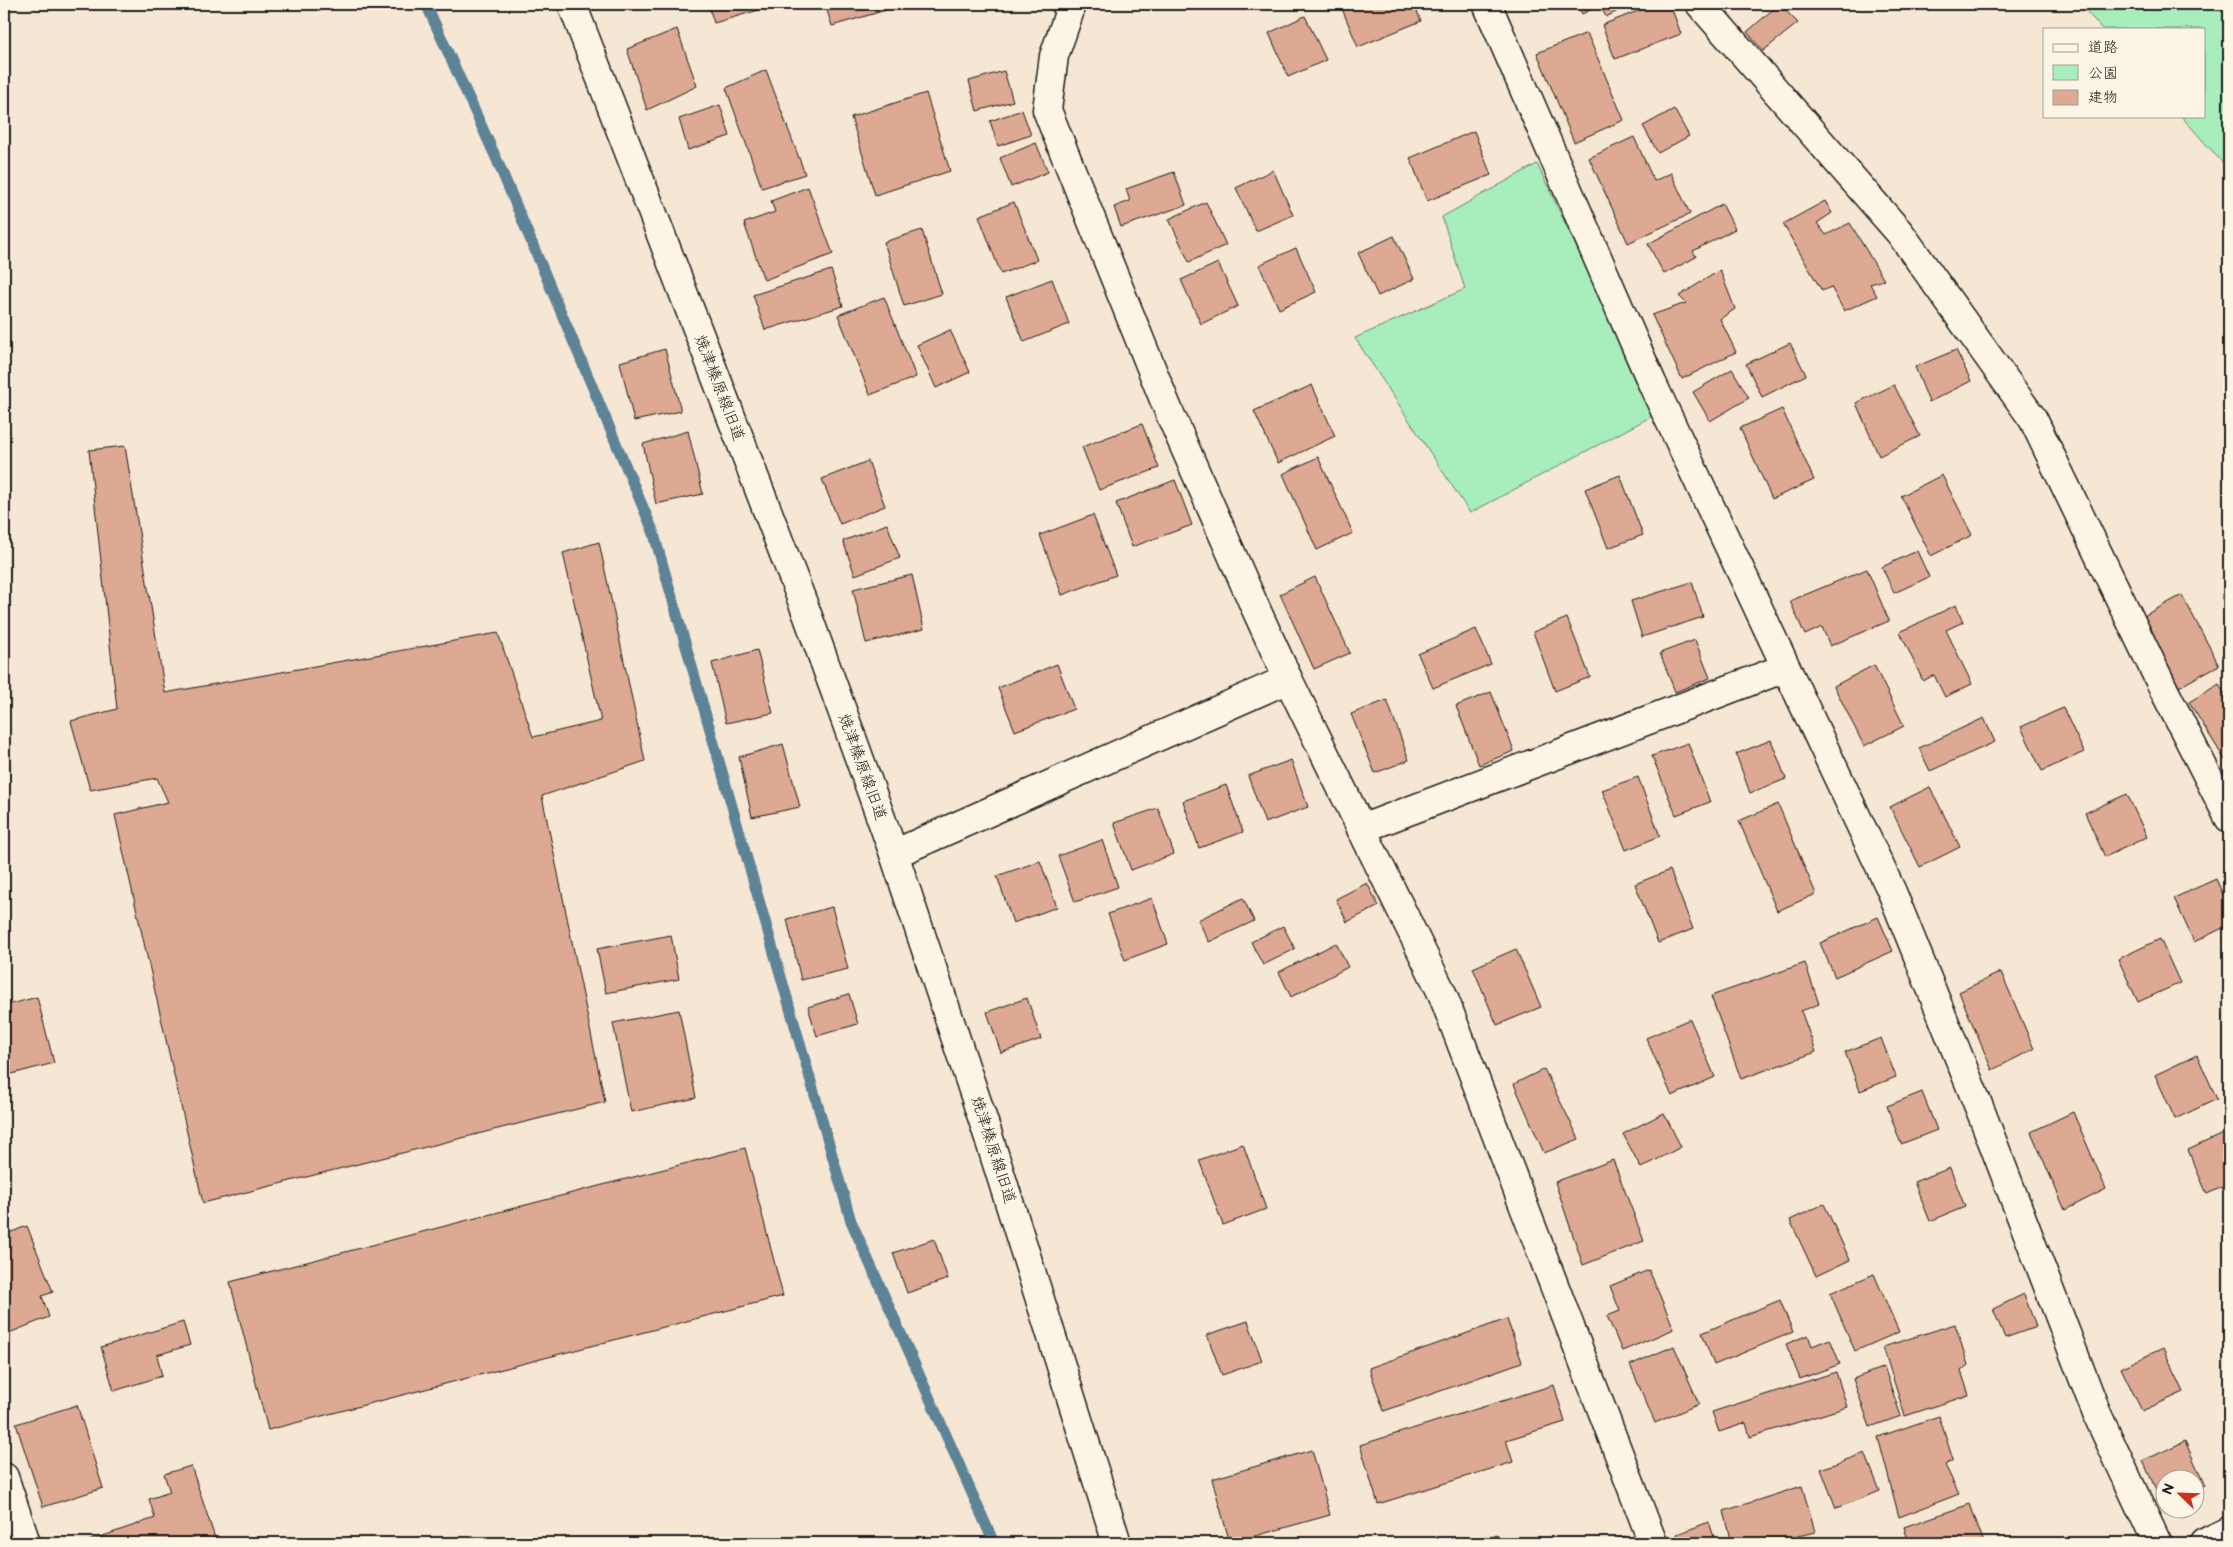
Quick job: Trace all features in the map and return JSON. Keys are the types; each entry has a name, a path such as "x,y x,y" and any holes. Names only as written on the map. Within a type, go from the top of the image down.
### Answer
{"street":[{"name":"焼津榛原線旧道","path":"572,4 806,611 894,854 987,1132 1116,1543"},
{"path":"1066,4 1069,13 1054,56 1047,110 1167,407 1288,679 1442,994 1653,1543"},
{"path":"1487,4 1652,384 1892,892 1983,1117 2097,1414 2157,1543"},
{"path":"1700,4 1900,233 2033,419 2166,694 2229,818"},
{"path":"1361,829 1786,668"},
{"path":"894,854 1288,679"},
{"path":"4,1476 26,1543"},
{"path":"2204,1543 2229,1531"}],"green space":[{"path":"2080,4 2220,4 2229,14 2229,170 2183,118 2206,118 2206,28 2101,28"},
{"path":"1537,164 1656,414 1470,513 1355,338 1465,289 1442,217"}],"building":[{"path":"708,4 758,4 759,10 714,23"},
{"path":"825,4 884,4 886,10 832,26"},
{"path":"1340,4 1414,4 1421,21 1358,47"},
{"path":"1577,4 1625,4 1627,6 1606,17 1600,5 1582,14"},
{"path":"1656,4 1670,4 1681,34 1615,59 1602,25"},
{"path":"1779,4 1798,23 1763,51 1747,32"},
{"path":"1305,16 1326,60 1288,77 1269,33"},
{"path":"677,29 697,86 647,110 627,49"},
{"path":"1587,33 1624,120 1574,142 1537,53"},
{"path":"766,70 805,174 762,188 726,88"},
{"path":"1004,71 1013,101 977,111 969,81"},
{"path":"926,93 950,171 875,195 851,117"},
{"path":"720,105 730,136 688,150 679,119"},
{"path":"1674,109 1689,136 1658,153 1643,126"},
{"path":"1022,110 1031,135 998,146 990,121"},
{"path":"1474,131 1491,175 1427,201 1410,158"},
{"path":"1634,137 1654,181 1671,173 1690,214 1628,243 1589,158"},
{"path":"1036,143 1048,172 1011,187 1000,158"},
{"path":"1273,170 1293,215 1256,231 1236,188"},
{"path":"1174,172 1186,205 1121,227 1114,207 1130,201 1126,189"},
{"path":"808,187 833,254 764,280 744,223 775,212 771,201"},
{"path":"1825,201 1832,213 1817,223 1826,235 1850,223 1884,280 1870,284 1877,296 1844,311 1831,287 1822,291 1783,224"},
{"path":"1014,202 1037,260 1001,274 979,216"},
{"path":"1206,202 1226,245 1189,262 1169,219"},
{"path":"1722,204 1735,229 1693,251 1696,257 1664,274 1648,244"},
{"path":"922,230 942,294 904,306 884,242"},
{"path":"1394,236 1414,279 1378,296 1358,253"},
{"path":"1296,248 1316,292 1279,309 1259,265"},
{"path":"1218,263 1238,306 1201,324 1181,280"},
{"path":"831,270 843,306 765,330 753,295"},
{"path":"1720,270 1735,309 1720,319 1736,352 1682,379 1652,315 1686,303 1679,296"},
{"path":"1052,279 1069,324 1024,342 1006,297"},
{"path":"884,297 916,377 870,395 838,315"},
{"path":"950,330 970,372 936,388 917,345"},
{"path":"1790,343 1806,375 1762,397 1746,364"},
{"path":"665,349 681,411 634,421 620,362"},
{"path":"1956,350 1971,381 1929,402 1915,367"},
{"path":"1732,369 1749,398 1710,421 1693,392"},
{"path":"1312,385 1335,436 1278,463 1254,411"},
{"path":"1894,385 1920,436 1879,456 1856,403"},
{"path":"1782,409 1814,480 1772,499 1740,428"},
{"path":"1142,424 1159,468 1099,490 1082,447"},
{"path":"688,431 703,494 656,504 643,444"},
{"path":"125,446 165,693 498,633 533,737 601,721 563,553 599,542 645,761 542,796 605,1102 203,1203 115,815 168,802 157,778 90,790 71,721 117,709 89,450"},
{"path":"1318,457 1353,533 1317,550 1283,474"},
{"path":"868,461 885,506 840,524 822,479"},
{"path":"1620,475 1643,535 1608,548 1585,489"},
{"path":"1942,475 1972,535 1931,556 1901,496"},
{"path":"1175,480 1192,525 1132,547 1116,503"},
{"path":"1093,515 1116,575 1062,595 1040,535"},
{"path":"887,524 900,558 855,575 843,541"},
{"path":"1917,551 1929,577 1894,593 1882,567"},
{"path":"1867,569 1889,621 1830,646 1822,627 1805,635 1790,601"},
{"path":"912,575 924,629 866,643 853,589"},
{"path":"1315,577 1350,653 1314,669 1280,594"},
{"path":"1692,582 1703,617 1642,637 1631,601"},
{"path":"2182,595 2219,665 2179,687 2142,617"},
{"path":"1956,605 1963,622 1946,630 1972,684 1945,697 1934,675 1923,681 1900,632"},
{"path":"1567,618 1590,677 1555,691 1533,632"},
{"path":"1476,629 1491,664 1433,688 1418,654"},
{"path":"1695,640 1710,678 1675,692 1660,653"},
{"path":"757,650 773,713 726,723 712,663"},
{"path":"1057,664 1074,709 1015,731 998,688"},
{"path":"1874,665 1904,726 1864,746 1834,686"},
{"path":"2219,684 2229,702 2229,757 2225,760 2189,702"},
{"path":"1491,692 1514,751 1479,765 1456,706"},
{"path":"1387,700 1409,760 1375,773 1351,714"},
{"path":"2063,708 2084,752 2042,771 2021,727"},
{"path":"1984,718 1995,742 1930,771 1919,748"},
{"path":"1771,740 1786,779 1750,793 1736,754"},
{"path":"1688,743 1710,802 1676,815 1652,756"},
{"path":"783,744 800,807 752,817 739,757"},
{"path":"1291,760 1308,807 1265,823 1248,776"},
{"path":"1638,777 1660,836 1626,850 1602,790"},
{"path":"1226,785 1243,832 1199,848 1183,801"},
{"path":"1930,787 1960,847 1920,867 1890,807"},
{"path":"2127,794 2147,837 2105,857 2085,813"},
{"path":"1778,804 1816,894 1777,911 1739,821"},
{"path":"1158,808 1174,854 1131,870 1114,823"},
{"path":"1102,840 1118,887 1075,902 1058,856"},
{"path":"1040,861 1057,907 1013,923 997,876"},
{"path":"1670,870 1693,929 1658,943 1635,884"},
{"path":"2216,879 2229,908 2229,925 2194,942 2174,898"},
{"path":"1367,883 1379,906 1347,922 1336,899"},
{"path":"1152,898 1168,944 1125,960 1108,914"},
{"path":"1243,898 1254,921 1209,942 1198,920"},
{"path":"832,907 848,969 801,980 787,919"},
{"path":"1878,917 1893,951 1835,977 1820,943"},
{"path":"1283,926 1295,949 1263,965 1251,942"},
{"path":"671,935 679,979 606,993 597,949"},
{"path":"2160,939 2180,983 2138,1002 2118,959"},
{"path":"1336,943 1348,967 1291,997 1279,972"},
{"path":"1516,949 1541,1007 1497,1025 1473,968"},
{"path":"1805,963 1819,1004 1801,1011 1816,1052 1741,1079 1711,996"},
{"path":"2001,972 2034,1049 1992,1070 1959,992"},
{"path":"849,994 858,1024 817,1036 808,1007"},
{"path":"37,997 54,1063 4,1076 4,1006"},
{"path":"1027,998 1041,1039 1001,1053 987,1012"},
{"path":"679,1010 696,1098 631,1112 613,1023"},
{"path":"1690,1019 1715,1077 1672,1096 1646,1038"},
{"path":"1881,1038 1896,1077 1860,1091 1845,1052"},
{"path":"2197,1055 2217,1099 2175,1119 2155,1075"},
{"path":"1544,1069 1579,1139 1544,1153 1514,1084"},
{"path":"1922,1092 1937,1130 1901,1144 1887,1106"},
{"path":"2073,1112 2106,1189 2065,1210 2031,1132"},
{"path":"1664,1113 1681,1147 1641,1168 1623,1134"},
{"path":"2229,1131 2229,1184 2207,1194 2188,1150"},
{"path":"1243,1144 1266,1209 1223,1225 1199,1160"},
{"path":"745,1148 783,1296 268,1430 230,1282"},
{"path":"1613,1160 1644,1241 1583,1265 1555,1182"},
{"path":"1950,1168 1965,1207 1930,1221 1914,1182"},
{"path":"1824,1204 1850,1260 1816,1276 1790,1220"},
{"path":"27,1226 53,1292 42,1296 49,1317 4,1335 4,1235"},
{"path":"934,1239 948,1279 907,1293 893,1253"},
{"path":"1649,1270 1674,1329 1622,1351 1607,1316 1620,1311 1610,1286"},
{"path":"1874,1274 1899,1332 1855,1351 1830,1293"},
{"path":"2024,1294 2036,1327 2005,1338 1993,1309"},
{"path":"1780,1300 1793,1332 1714,1365 1702,1333"},
{"path":"1507,1319 1522,1362 1384,1411 1369,1368"},
{"path":"1248,1321 1262,1361 1222,1375 1207,1335"},
{"path":"183,1322 190,1345 157,1355 162,1376 114,1391 101,1347"},
{"path":"1955,1324 1968,1365 1961,1371 1969,1395 1905,1416 1883,1347"},
{"path":"1808,1335 1812,1346 1830,1339 1840,1364 1800,1379 1786,1344"},
{"path":"1674,1346 1699,1404 1655,1423 1630,1365"},
{"path":"2163,1348 2184,1392 2142,1411 2121,1368"},
{"path":"1884,1367 1901,1416 1870,1427 1853,1379"},
{"path":"1836,1372 1847,1407 1750,1437 1746,1423 1719,1432 1712,1412"},
{"path":"1554,1385 1565,1422 1506,1440 1513,1462 1378,1504 1360,1445"},
{"path":"77,1405 103,1488 43,1507 16,1424"},
{"path":"1939,1416 1953,1460 1945,1465 1959,1494 1899,1517 1878,1437"},
{"path":"2185,1441 2198,1470 2156,1470 2156,1490 2143,1461"},
{"path":"1312,1450 1330,1515 1230,1543 1212,1479"},
{"path":"1865,1453 1880,1491 1836,1508 1821,1469"},
{"path":"191,1466 215,1538 199,1543 83,1543 155,1518 149,1499 170,1492 164,1474"},
{"path":"1802,1486 1815,1532 1798,1536 1800,1543 1732,1543 1724,1511"},
{"path":"1970,1504 1984,1543 1909,1543 1904,1527"},
{"path":"1709,1522 1716,1543 1680,1543 1677,1534"},
{"path":"1497,1534 1500,1543 1473,1543"},
{"path":"1625,1536 1628,1543 1605,1543"}],"waterway":[{"path":"426,4 497,160 653,531 851,1221 994,1543"}]}
